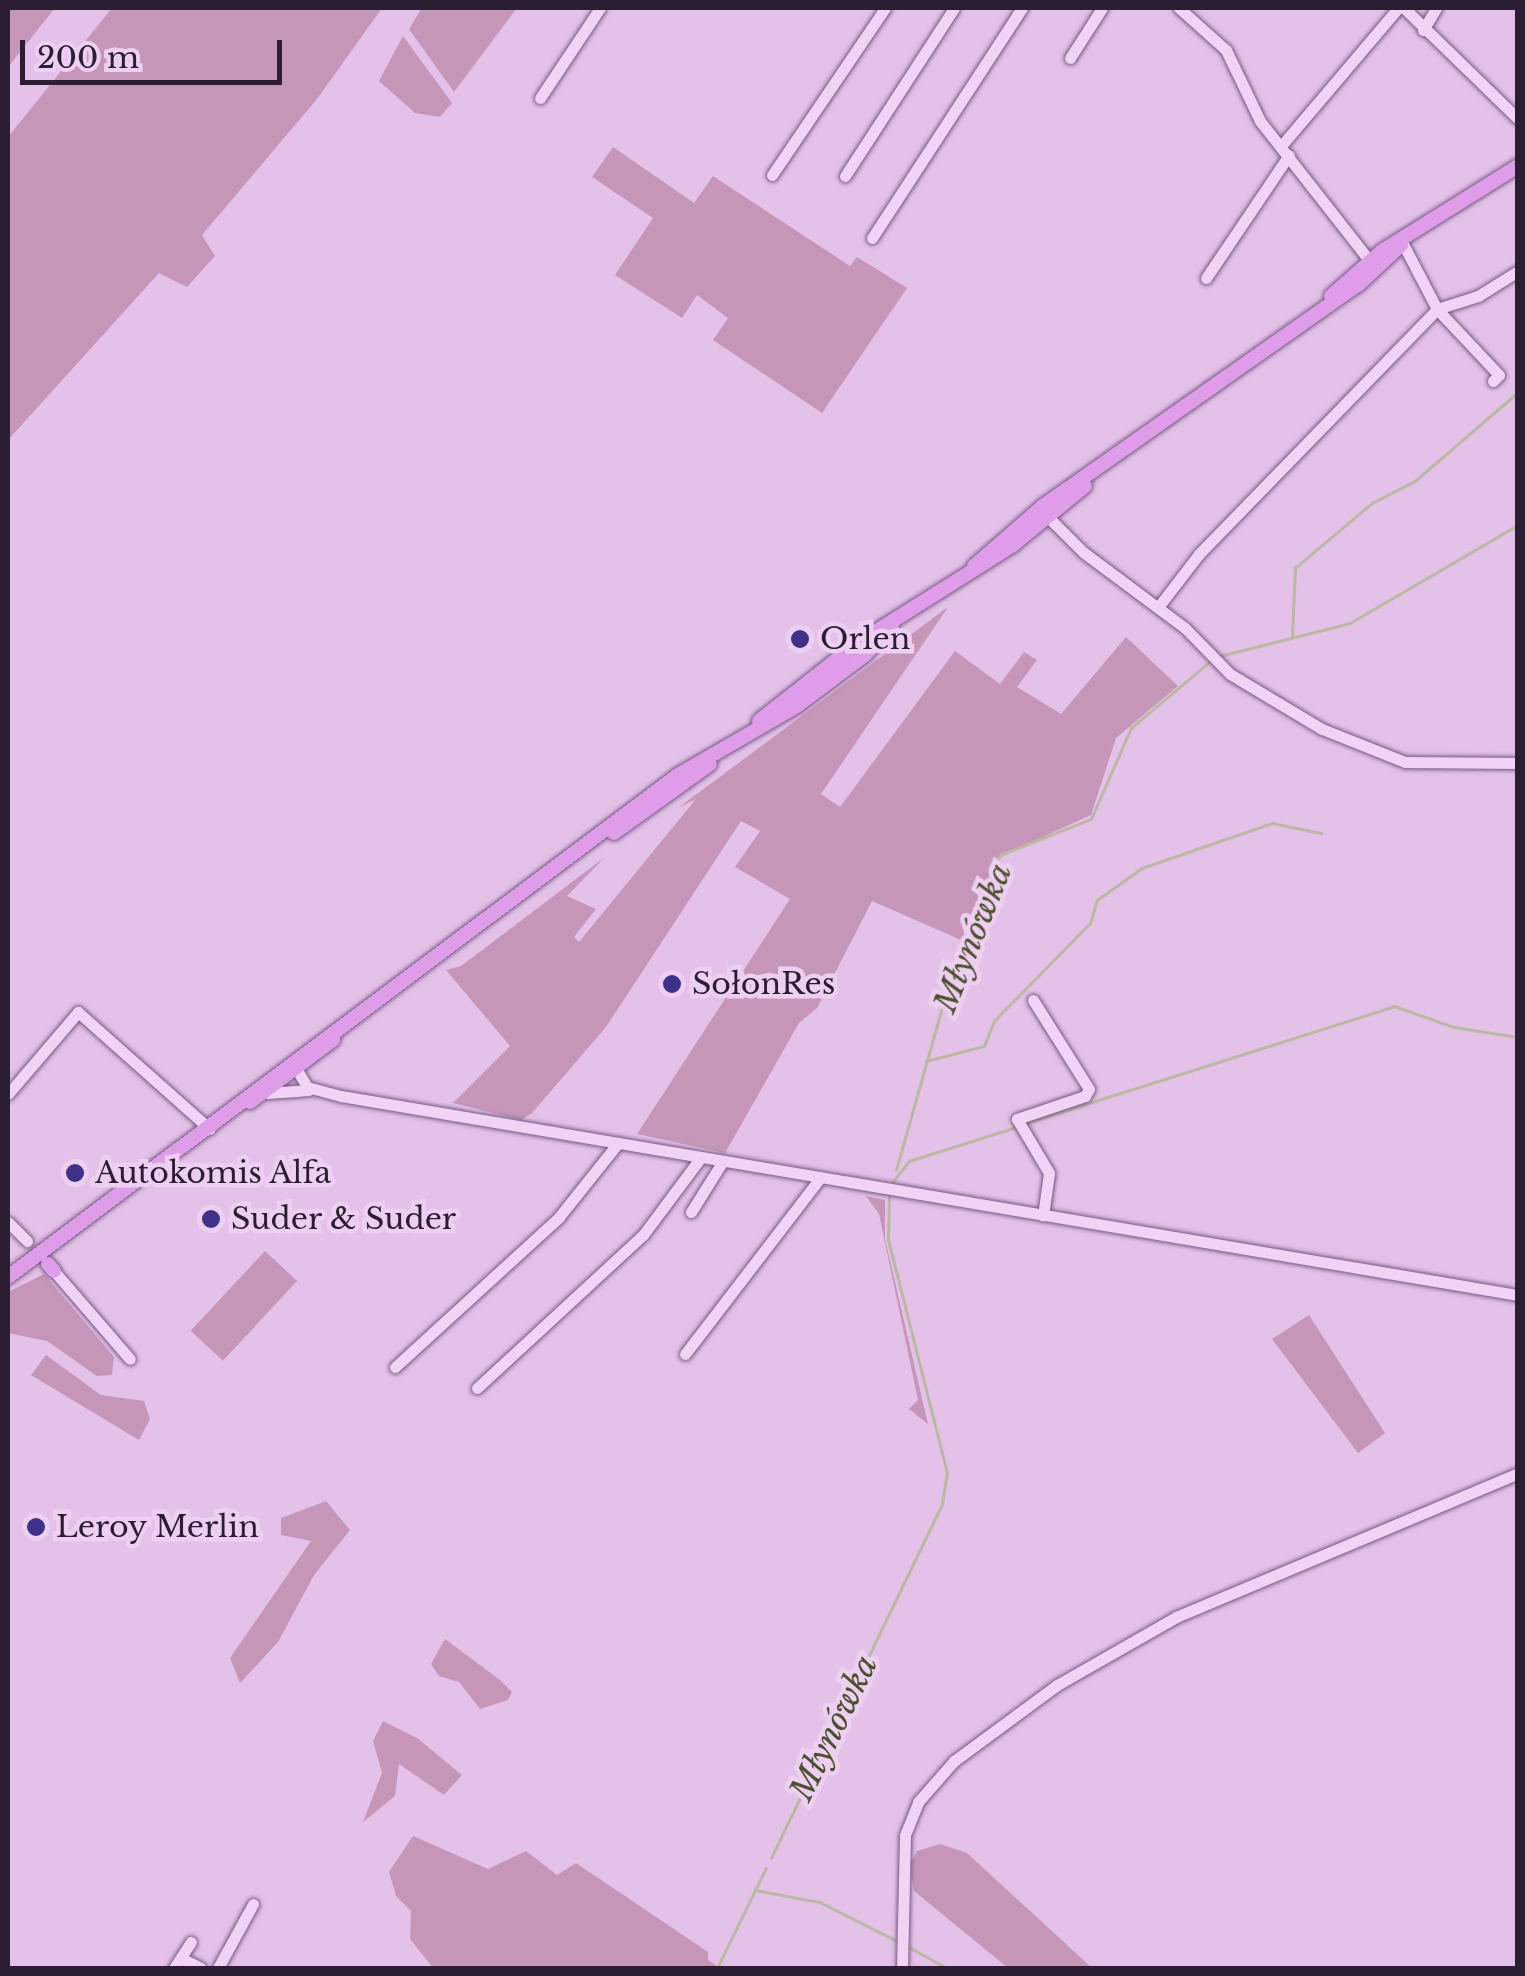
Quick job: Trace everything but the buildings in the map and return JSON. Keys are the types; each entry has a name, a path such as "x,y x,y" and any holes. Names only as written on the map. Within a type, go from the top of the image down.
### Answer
{"main road":[{"path":"1318,310 1367,262 1402,244 1490,180 1518,152"},
{"path":"1490,180 1518,166"},
{"path":"974,566 1042,506 1385,265 1402,244"},
{"path":"8,1277 269,1085 299,1055 354,1020 588,847 671,798 805,681 1049,518 1119,455"},
{"path":"269,1085 295,1073 354,1020"}],"street":[{"path":"540,98 600,8"},
{"path":"772,175 885,8"},
{"path":"845,176 954,8"},
{"path":"872,238 1022,8"},
{"path":"1070,58 1102,8"},
{"path":"1180,8 1226,50 1260,121 1367,262 1385,265"},
{"path":"1206,278 1285,150 1401,8 1518,119"},
{"path":"1423,30 1436,8"},
{"path":"1402,244 1437,309 1499,374 1493,381"},
{"path":"1358,284 1367,262"},
{"path":"1159,606 1199,554 1437,309 1478,296 1518,271"},
{"path":"1049,518 1084,552 1159,606 1222,665 1281,706 1375,754 1424,764 1518,763"},
{"path":"1033,1000 1089,1088 1085,1096 1020,1124 1049,1174 1043,1216"},
{"path":"8,1094 78,1012 210,1128"},
{"path":"299,1055 295,1073 313,1090"},
{"path":"269,1085 1518,1295"},
{"path":"395,1367 559,1216 618,1142"},
{"path":"477,1388 643,1235 699,1160"},
{"path":"690,1212 723,1161"},
{"path":"684,1354 820,1178"},
{"path":"8,1222 27,1241"},
{"path":"8,1268 30,1260"},
{"path":"51,1267 130,1359"},
{"path":"902,1968 904,1835 918,1802 954,1761 1057,1685 1176,1617 1518,1473"},
{"path":"218,1968 253,1904"},
{"path":"190,1942 178,1963 201,1968"}],"shaded area":[{"path":"8,8 55,8 8,67"},
{"path":"112,8 382,8 317,99 202,235 215,256 187,287 159,273 8,440 8,137"},
{"path":"422,8 517,8 454,92 409,29"},
{"path":"403,36 452,103 440,117 415,113 379,81"},
{"path":"613,147 694,203 713,176 850,266 857,257 907,288 822,413 713,340 728,318 697,295 682,318 615,275 653,218 592,177"},
{"path":"948,607 821,794 840,807 955,651 1000,684 1024,652 1037,660 1017,687 1061,714 1126,637 1178,686 1116,738 1091,815 1001,856 968,943 872,901 817,1008 799,1023 725,1153 637,1134 790,899 735,867 760,831 741,821 606,1027 532,1113 521,1120 453,1103 510,1046 446,970 461,966 605,857 567,896 596,909 574,937 579,942 696,799 678,808"},
{"path":"866,1196 885,1200 885,1239 928,1424 909,1409 918,1400 879,1214"},
{"path":"265,1251 297,1281 223,1361 191,1331"},
{"path":"44,1274 114,1357 112,1375 97,1376 47,1341 8,1333 8,1292"},
{"path":"1309,1315 1385,1433 1358,1453 1272,1339"},
{"path":"46,1355 101,1395 144,1401 150,1419 139,1440 31,1375"},
{"path":"326,1501 350,1530 314,1575 278,1642 240,1683 230,1658 311,1541 281,1535 281,1518"},
{"path":"445,1639 500,1680 512,1692 508,1700 480,1709 459,1682 439,1676 431,1664"},
{"path":"383,1721 417,1738 462,1775 444,1795 399,1764 395,1796 363,1822 382,1773 373,1741"},
{"path":"413,1836 488,1869 526,1851 557,1875 576,1863 708,1952 708,1960 720,1968 433,1968 410,1939 411,1911 396,1896 389,1872"},
{"path":"940,1844 967,1853 1092,1968 1008,1968 914,1891 910,1864 917,1851"}],"waterway":[{"path":"1292,636 1295,568 1372,503 1415,481 1518,392"},
{"name":"Młynówka","path":"1220,656 1350,623 1518,525"},
{"name":"Młynówka","path":"896,1170 948,986 1000,855 1091,819 1131,728 1209,662"},
{"path":"926,1061 984,1046 994,1021 1090,923 1097,900 1142,868 1272,823 1321,833"},
{"name":"Młynówka","path":"1023,1124 1394,1006 1454,1027 1518,1037"},
{"name":"Młynówka","path":"892,1183 909,1161 1016,1127"},
{"name":"Młynówka","path":"771,1858 942,1504 947,1473 888,1239 889,1196"},
{"name":"Młynówka","path":"717,1968 766,1868"},
{"path":"755,1890 820,1902 895,1940"},
{"path":"909,1947 947,1968"}],"place":[{"name":"Orlen","path":"800,639"},
{"name":"SołonRes","path":"672,984"},
{"name":"Autokomis Alfa","path":"75,1173"},
{"name":"Suder & Suder","path":"211,1219"},
{"name":"Leroy Merlin","path":"36,1527"}]}
